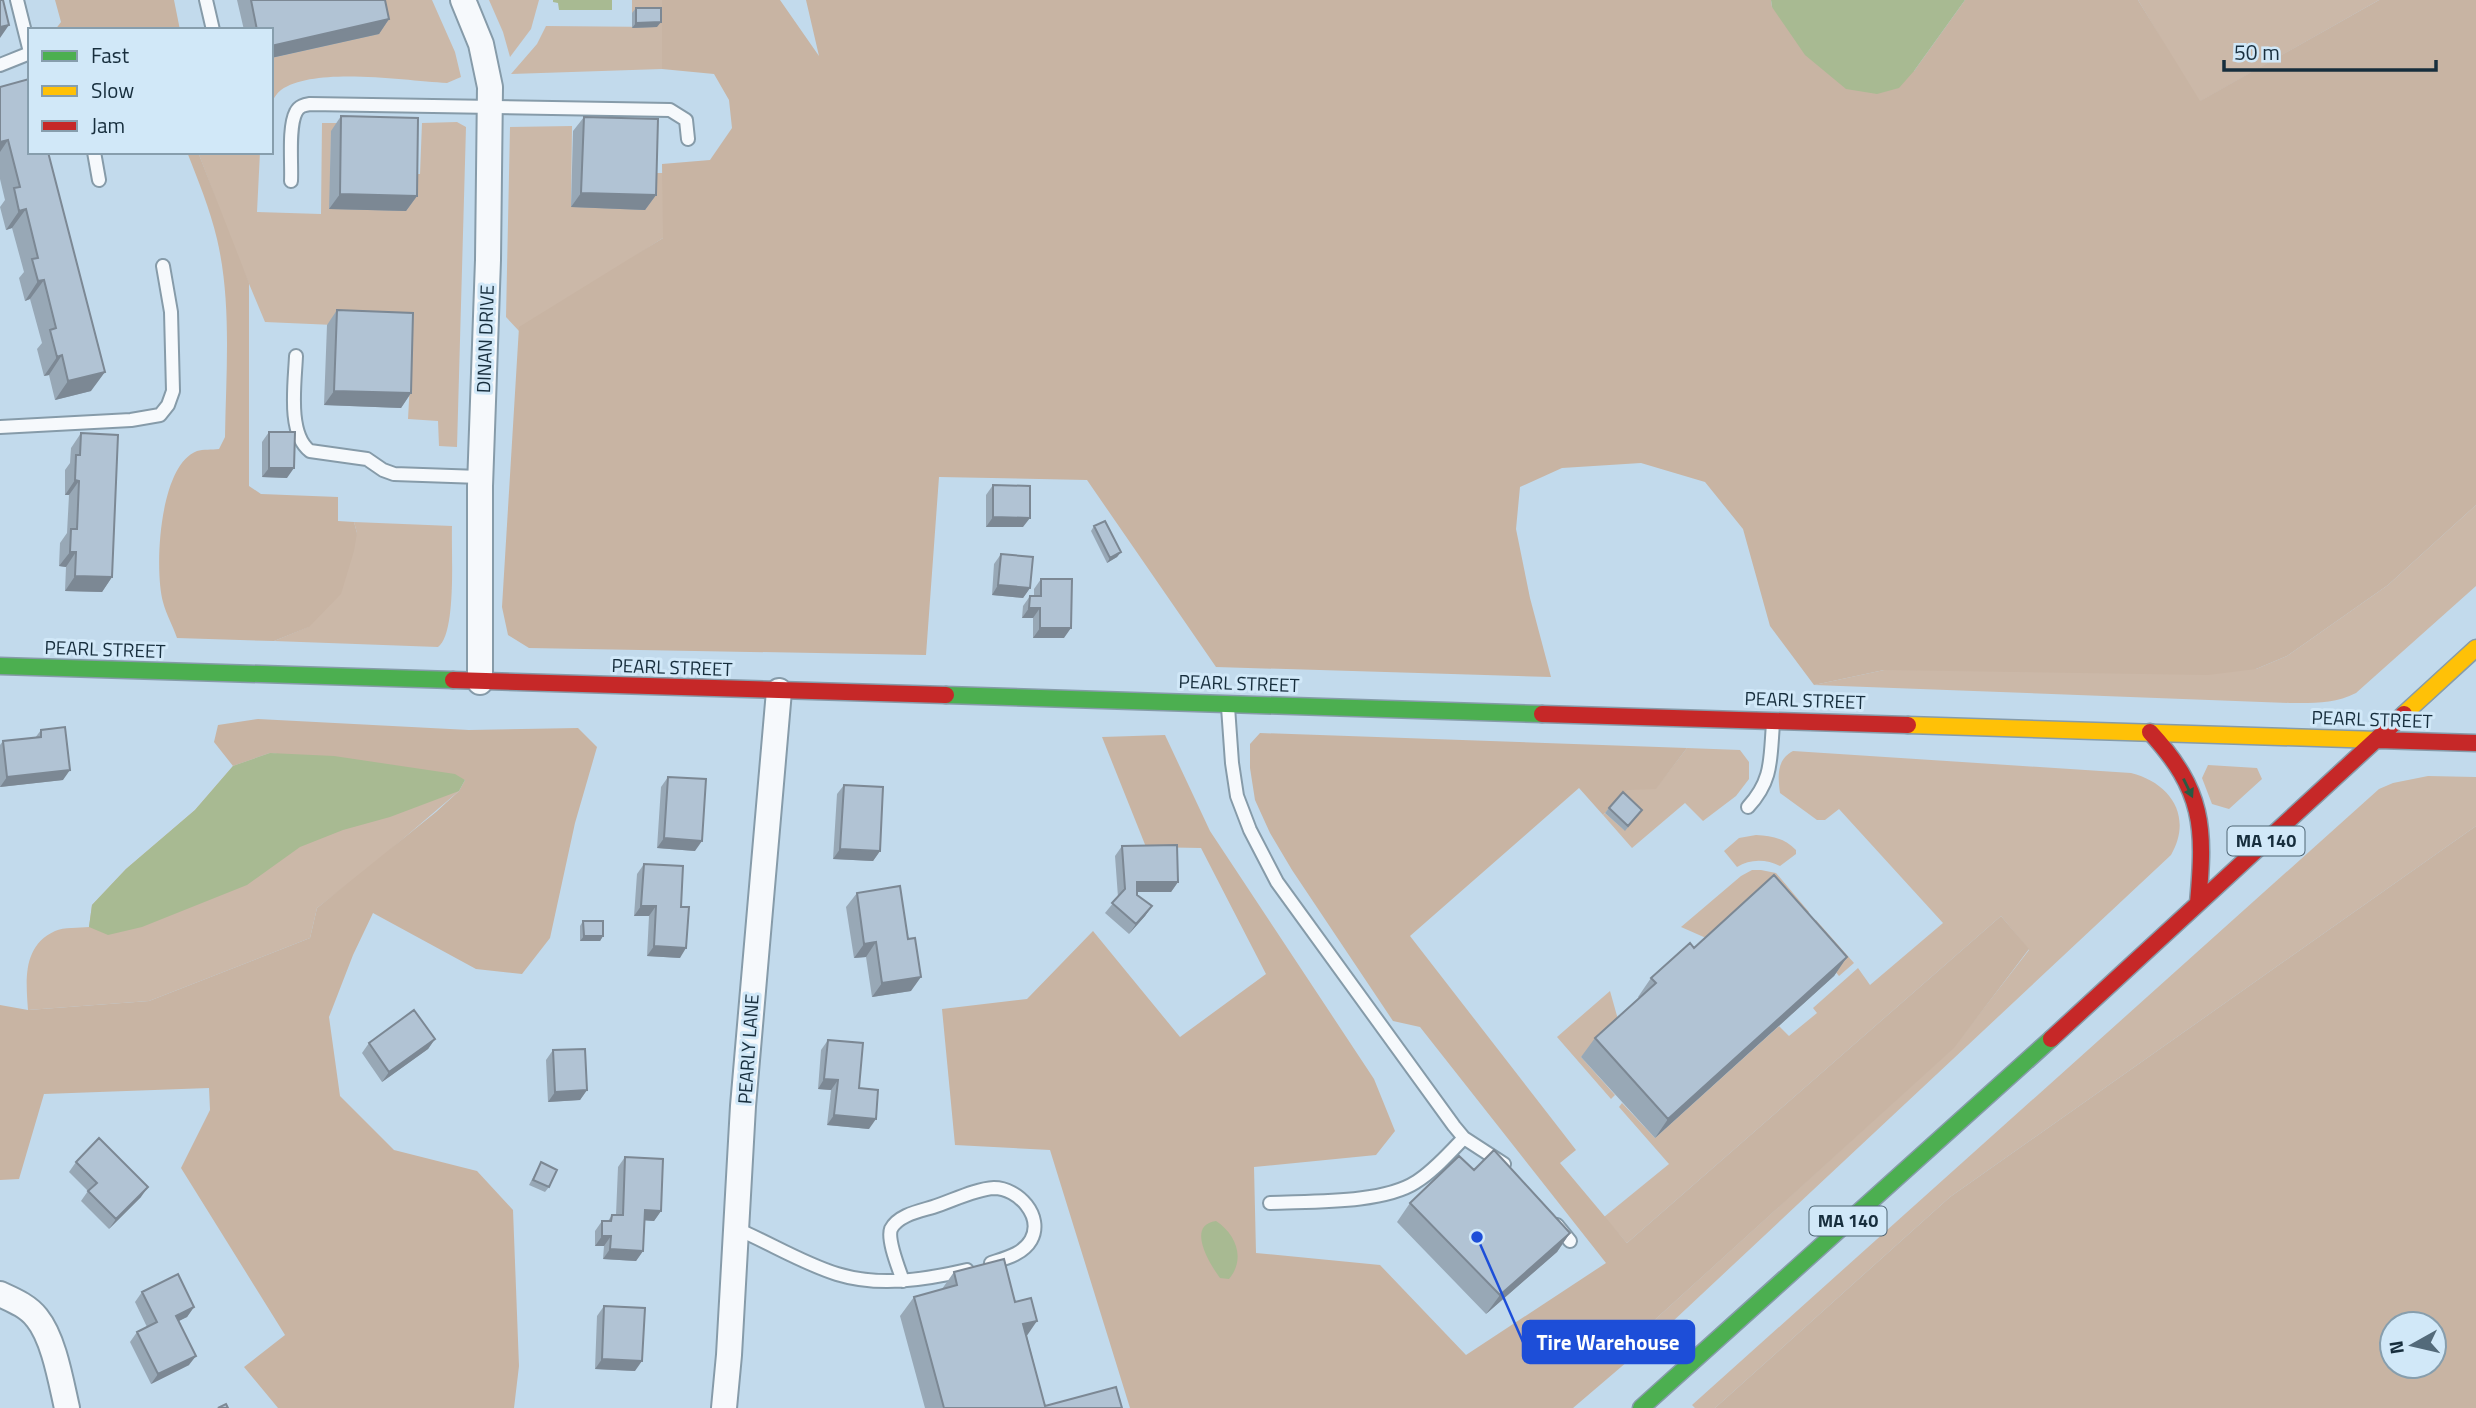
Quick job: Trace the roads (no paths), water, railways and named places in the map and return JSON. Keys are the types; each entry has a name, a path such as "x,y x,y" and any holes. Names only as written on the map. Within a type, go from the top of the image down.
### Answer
{"main road":[{"name":"MA 140","path":"1641,1408 2476,648"},
{"name":"PEARL STREET","path":"0,666 2476,743"},
{"path":"2150,732 2178,768 2193,797 2200,819 2202,836 2198,903"}],"street":[{"name":"DINAN DRIVE","path":"463,0 486,63 490,107 480,477 480,682"},
{"name":"PEARLY LANE","path":"724,1408 750,1016 779,691"},
{"path":"0,1294 21,1304 38,1318 51,1345 67,1408"}],"lane":[{"path":"17,0 28,44"},
{"path":"206,0 213,28"},
{"path":"0,65 28,53"},
{"path":"291,181 295,113 301,106 310,104 670,110 686,120 688,139"},
{"path":"94,154 99,180"},
{"path":"0,427 131,420 160,415 168,405 173,391 171,312 163,266"},
{"path":"296,356 295,417 303,446 310,450 367,460 394,474 480,477"},
{"path":"1227,704 1237,796 1250,830 1277,882 1464,1138 1492,1154 1511,1172"},
{"path":"1748,807 1765,784 1769,770 1773,720"},
{"path":"1270,1203 1368,1197 1393,1192 1415,1183 1464,1138"},
{"path":"737,1228 837,1274 861,1279 903,1281 980,1267 1022,1251 1032,1238 1034,1225 1026,1202 1018,1195 996,1188 986,1189 902,1218 891,1230 890,1238 903,1281"},
{"path":"1545,1211 1570,1241"}],"place":[{"name":"Tire Warehouse","path":"1477,1237"}]}
